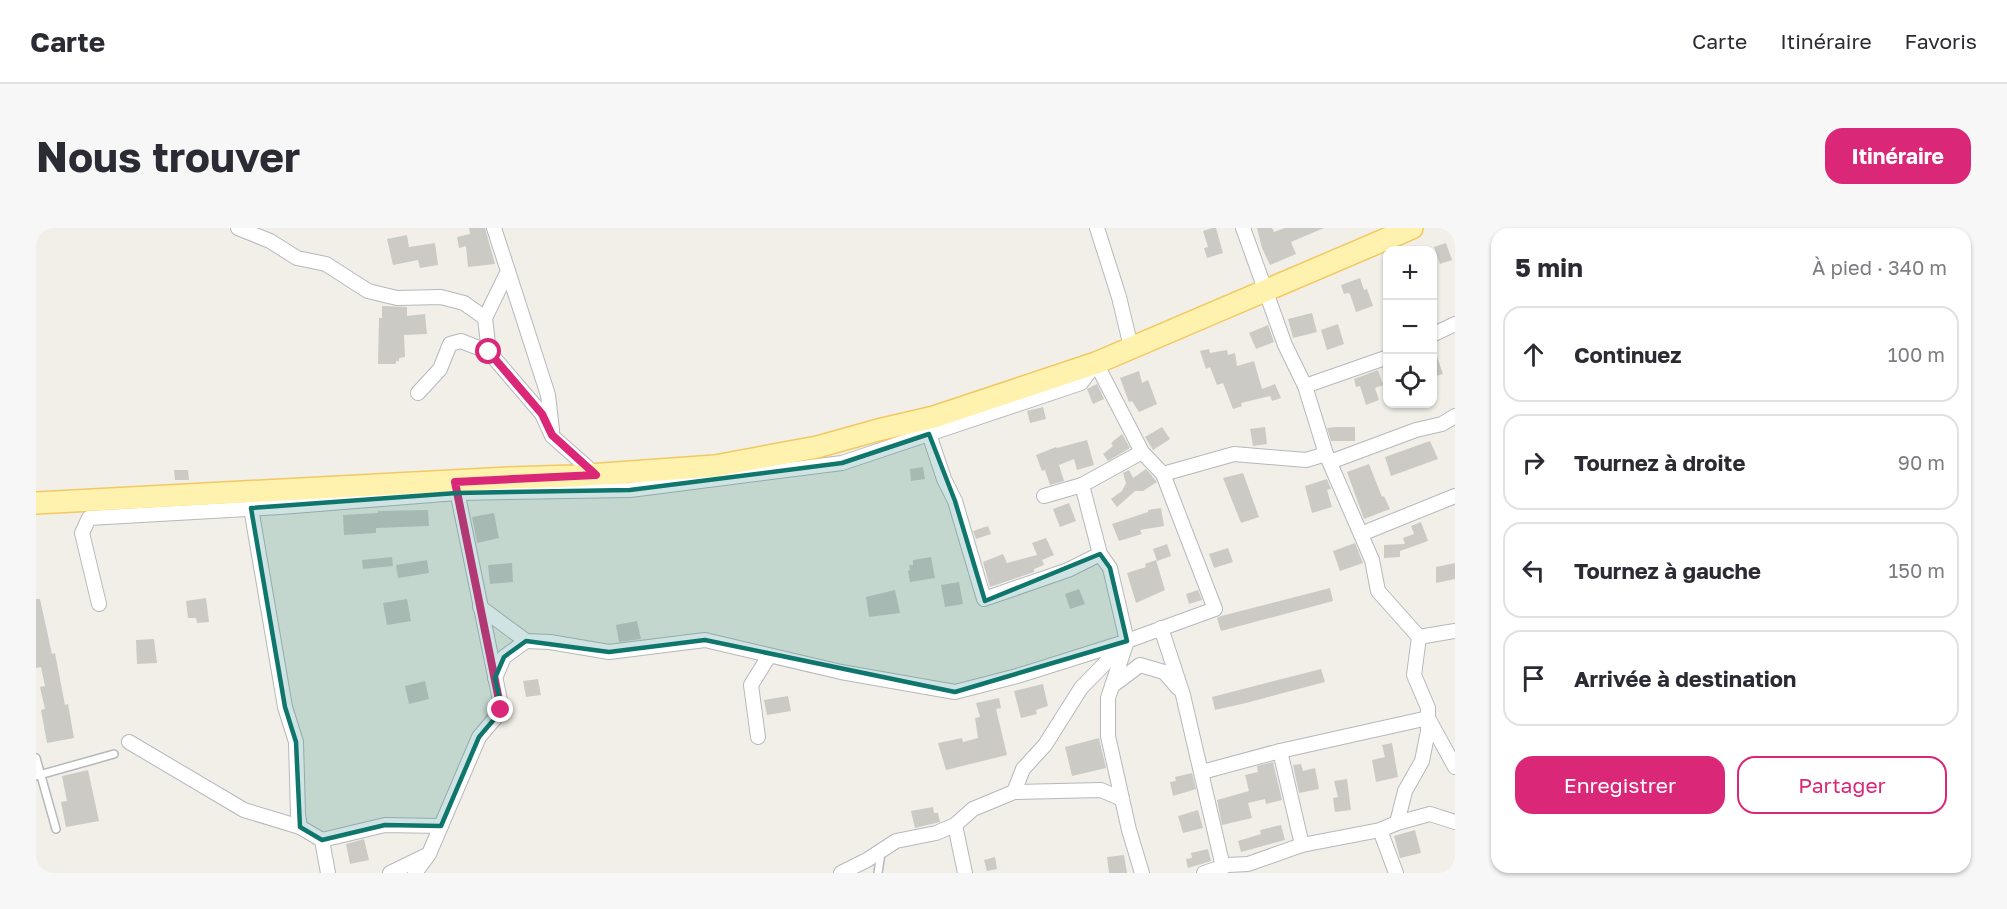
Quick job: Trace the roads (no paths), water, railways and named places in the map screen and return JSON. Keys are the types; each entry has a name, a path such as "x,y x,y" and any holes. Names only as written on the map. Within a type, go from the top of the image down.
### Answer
{"main road":[{"path":"36,503 456,488 715,466 817,447 934,417 1096,363 1412,228"}],"street":[{"path":"238,228 270,241 297,258 326,264 368,291 397,298 441,297 464,303 484,318"},
{"path":"494,228 548,395 553,420 552,435"},
{"path":"1097,228 1119,297 1131,347"},
{"path":"1243,228 1285,345 1305,386 1328,458 1372,560 1378,591 1419,637 1414,675 1428,708 1428,731 1422,761 1405,791 1397,823"},
{"path":"489,352 484,318 508,271"},
{"path":"1437,333 1455,324"},
{"path":"418,393 440,369 450,344 461,341 489,352 542,414 552,435 596,475"},
{"path":"1305,386 1383,359"},
{"path":"99,604 82,533 89,518 251,508 456,488 630,490 842,463 1081,383 1096,363 1143,452 1163,474 1215,609 1017,676 955,692 841,672 705,640 609,651 550,642 526,641 480,607"},
{"path":"1163,474 1234,454 1306,460 1328,458 1442,424 1455,416"},
{"path":"928,434 944,479 955,501 984,600 1068,570 1100,554"},
{"path":"1044,496 1082,485 1143,452"},
{"path":"1082,485 1100,554 1110,568 1126,641 1108,698 1108,736 1142,873"},
{"path":"415,873 429,854 479,737 501,710 456,488"},
{"path":"1361,534 1455,496"},
{"path":"251,508 285,707 296,742 300,827"},
{"path":"1161,628 1183,694 1202,772 1216,870 1248,864 1302,845 1380,830 1430,814 1455,822"},
{"path":"1419,637 1455,631"},
{"path":"495,678 504,657 526,641"},
{"path":"1014,792 1023,769 1045,745 1081,688 1126,641"},
{"path":"758,737 751,685 769,656"},
{"path":"1112,686 1140,664 1164,672 1183,694"},
{"path":"1202,772 1428,718"},
{"path":"1428,718 1455,767"},
{"path":"129,742 244,810 300,827 322,840 385,825 441,826"},
{"path":"1280,752 1302,845"},
{"path":"1101,790 1116,774"},
{"path":"841,873 896,841 936,833 954,825 972,809 1014,792 1101,790 1122,799"},
{"path":"954,825 965,873"},
{"path":"1380,830 1396,873"},
{"path":"322,840 328,873"},
{"path":"390,873 429,854"}],"lane":[{"path":"38,775 114,754"},
{"path":"36,758 38,775 56,829"},
{"path":"878,873 881,850"}]}
